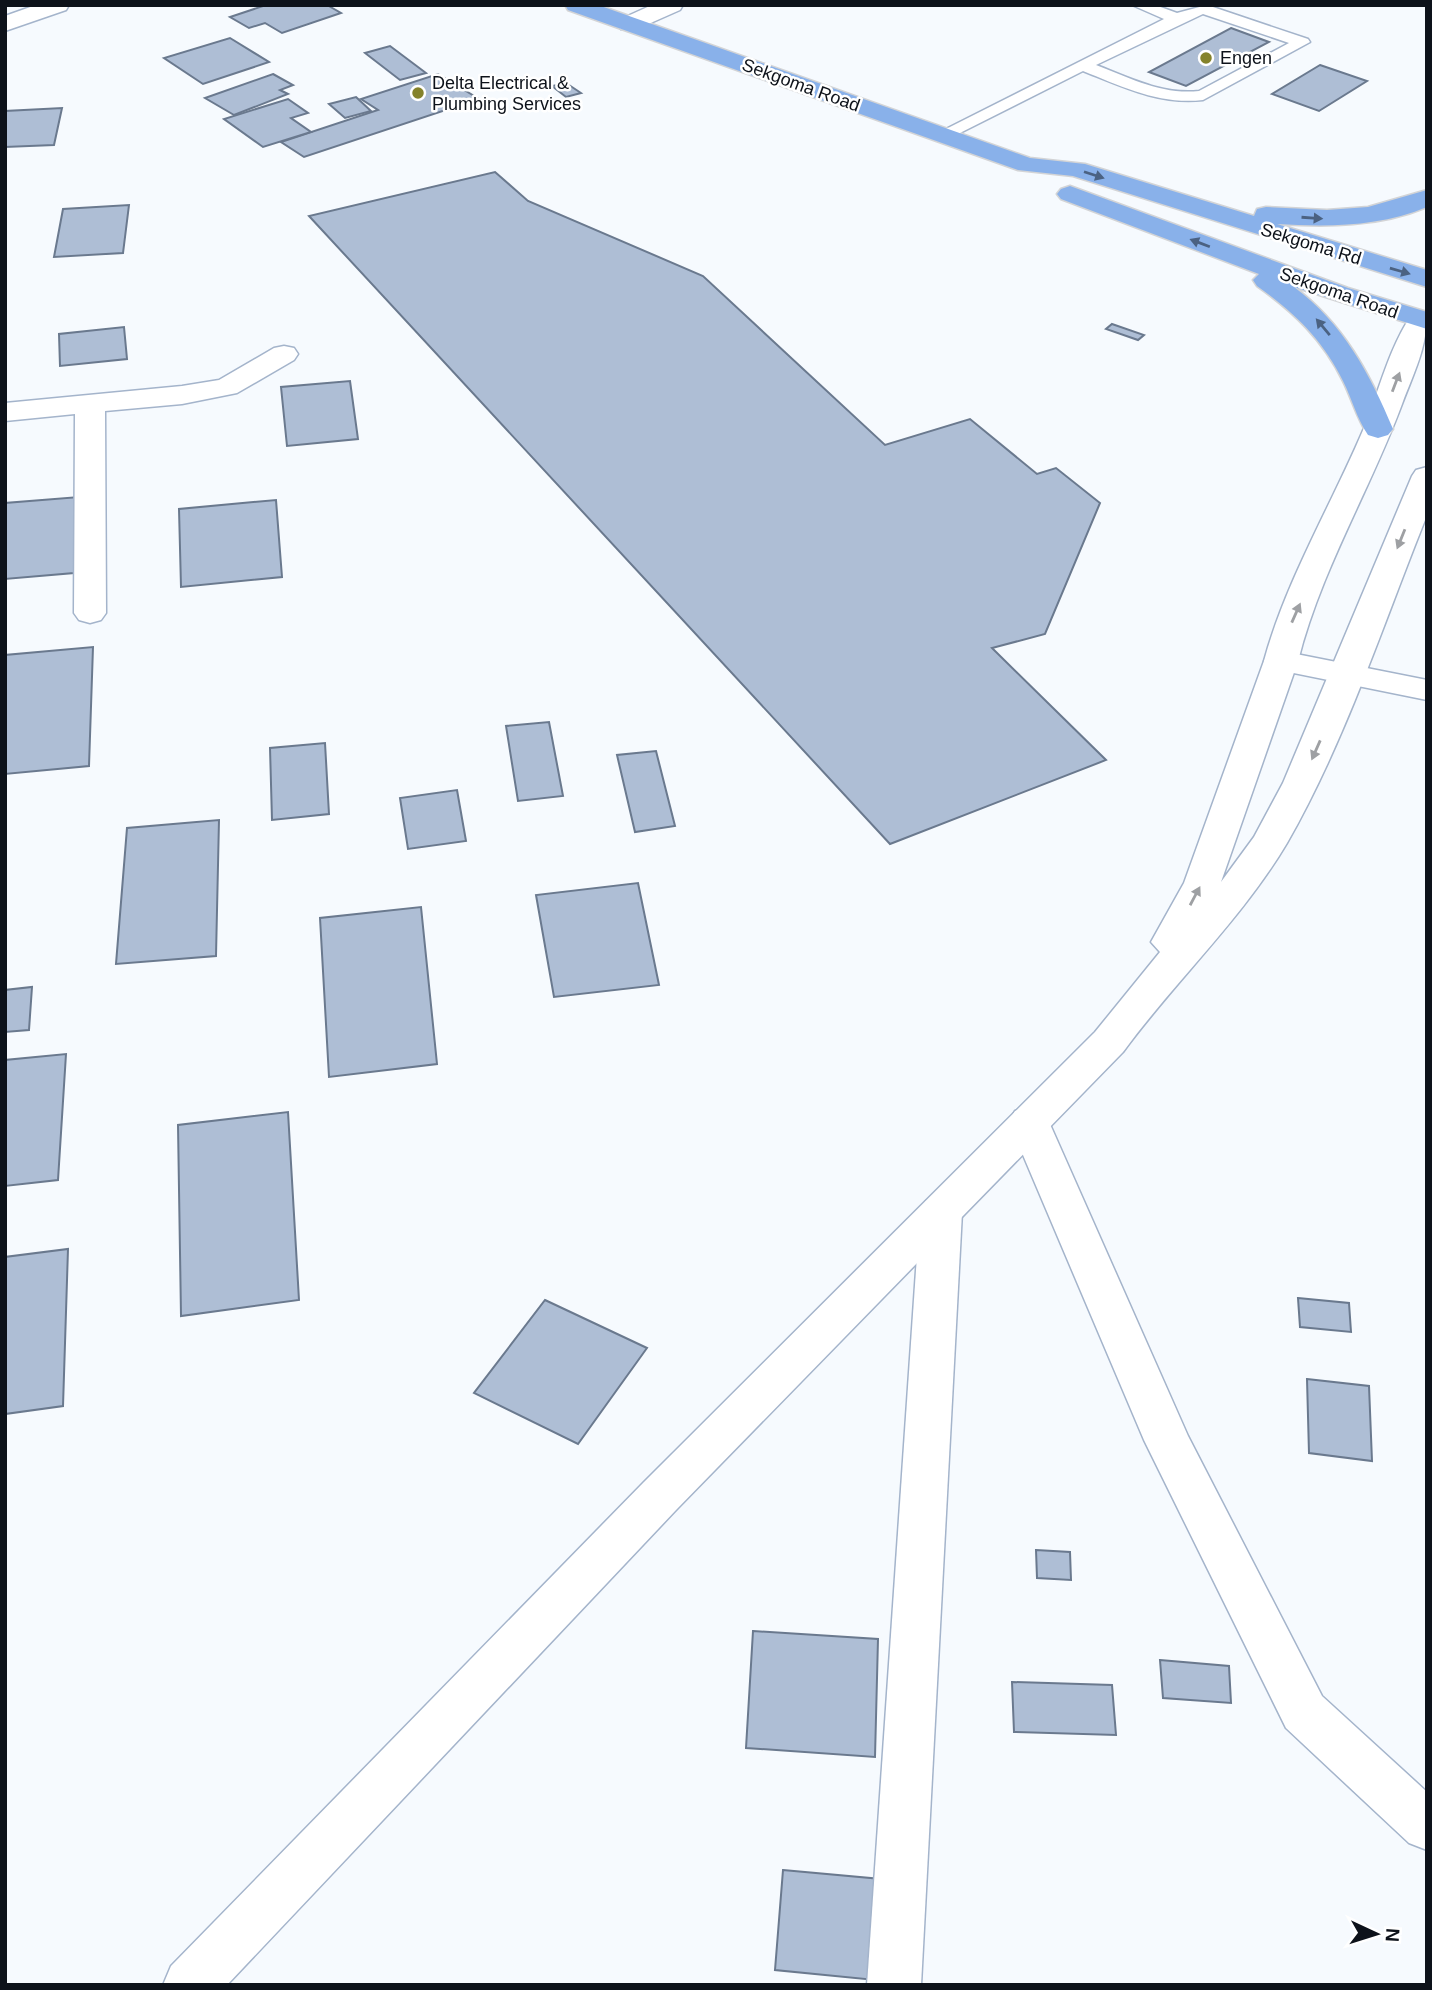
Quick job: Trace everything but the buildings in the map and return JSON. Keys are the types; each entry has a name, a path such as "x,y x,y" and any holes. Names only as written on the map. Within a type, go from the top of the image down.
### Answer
{"highway":[{"name":"Sekgoma Road","path":"576,5 1027,165 1076,169 1195,207"},
{"name":"Sekgoma Road","path":"1027,165 1053,188 1229,254 1338,294 1425,313"},
{"path":"1195,207 1325,219 1371,215 1410,206 1427,198"},
{"name":"Sekgoma Rd","path":"1195,207 1427,279"},
{"path":"1229,254 1292,297 1321,323 1349,360 1378,429"}],"street":[{"path":"5,24 58,5"},
{"path":"629,24 672,5"},
{"path":"1140,1000 1202,883 1281,661 1290,626 1378,429 1425,313"},
{"path":"5,412 182,395 227,387 256,373 284,354"},
{"path":"90,404 90,613"},
{"path":"190,1985 660,1496 1109,1041 1140,1000 1227,900 1269,842 1301,783 1427,475"},
{"path":"1281,661 1427,690"},
{"path":"1029,1122 1167,1440 1304,1712 1427,1826"},
{"path":"894,1985 941,1212"}],"lane":[{"path":"1140,5 1179,19"},
{"path":"942,135 1179,19 1203,9 1303,42 1203,95 1188,99 1167,97 1084,66"}],"place":[{"name":"Engen","path":"1206,58"},
{"name":"Delta Electrical & Plumbing Services","path":"418,93"}]}
